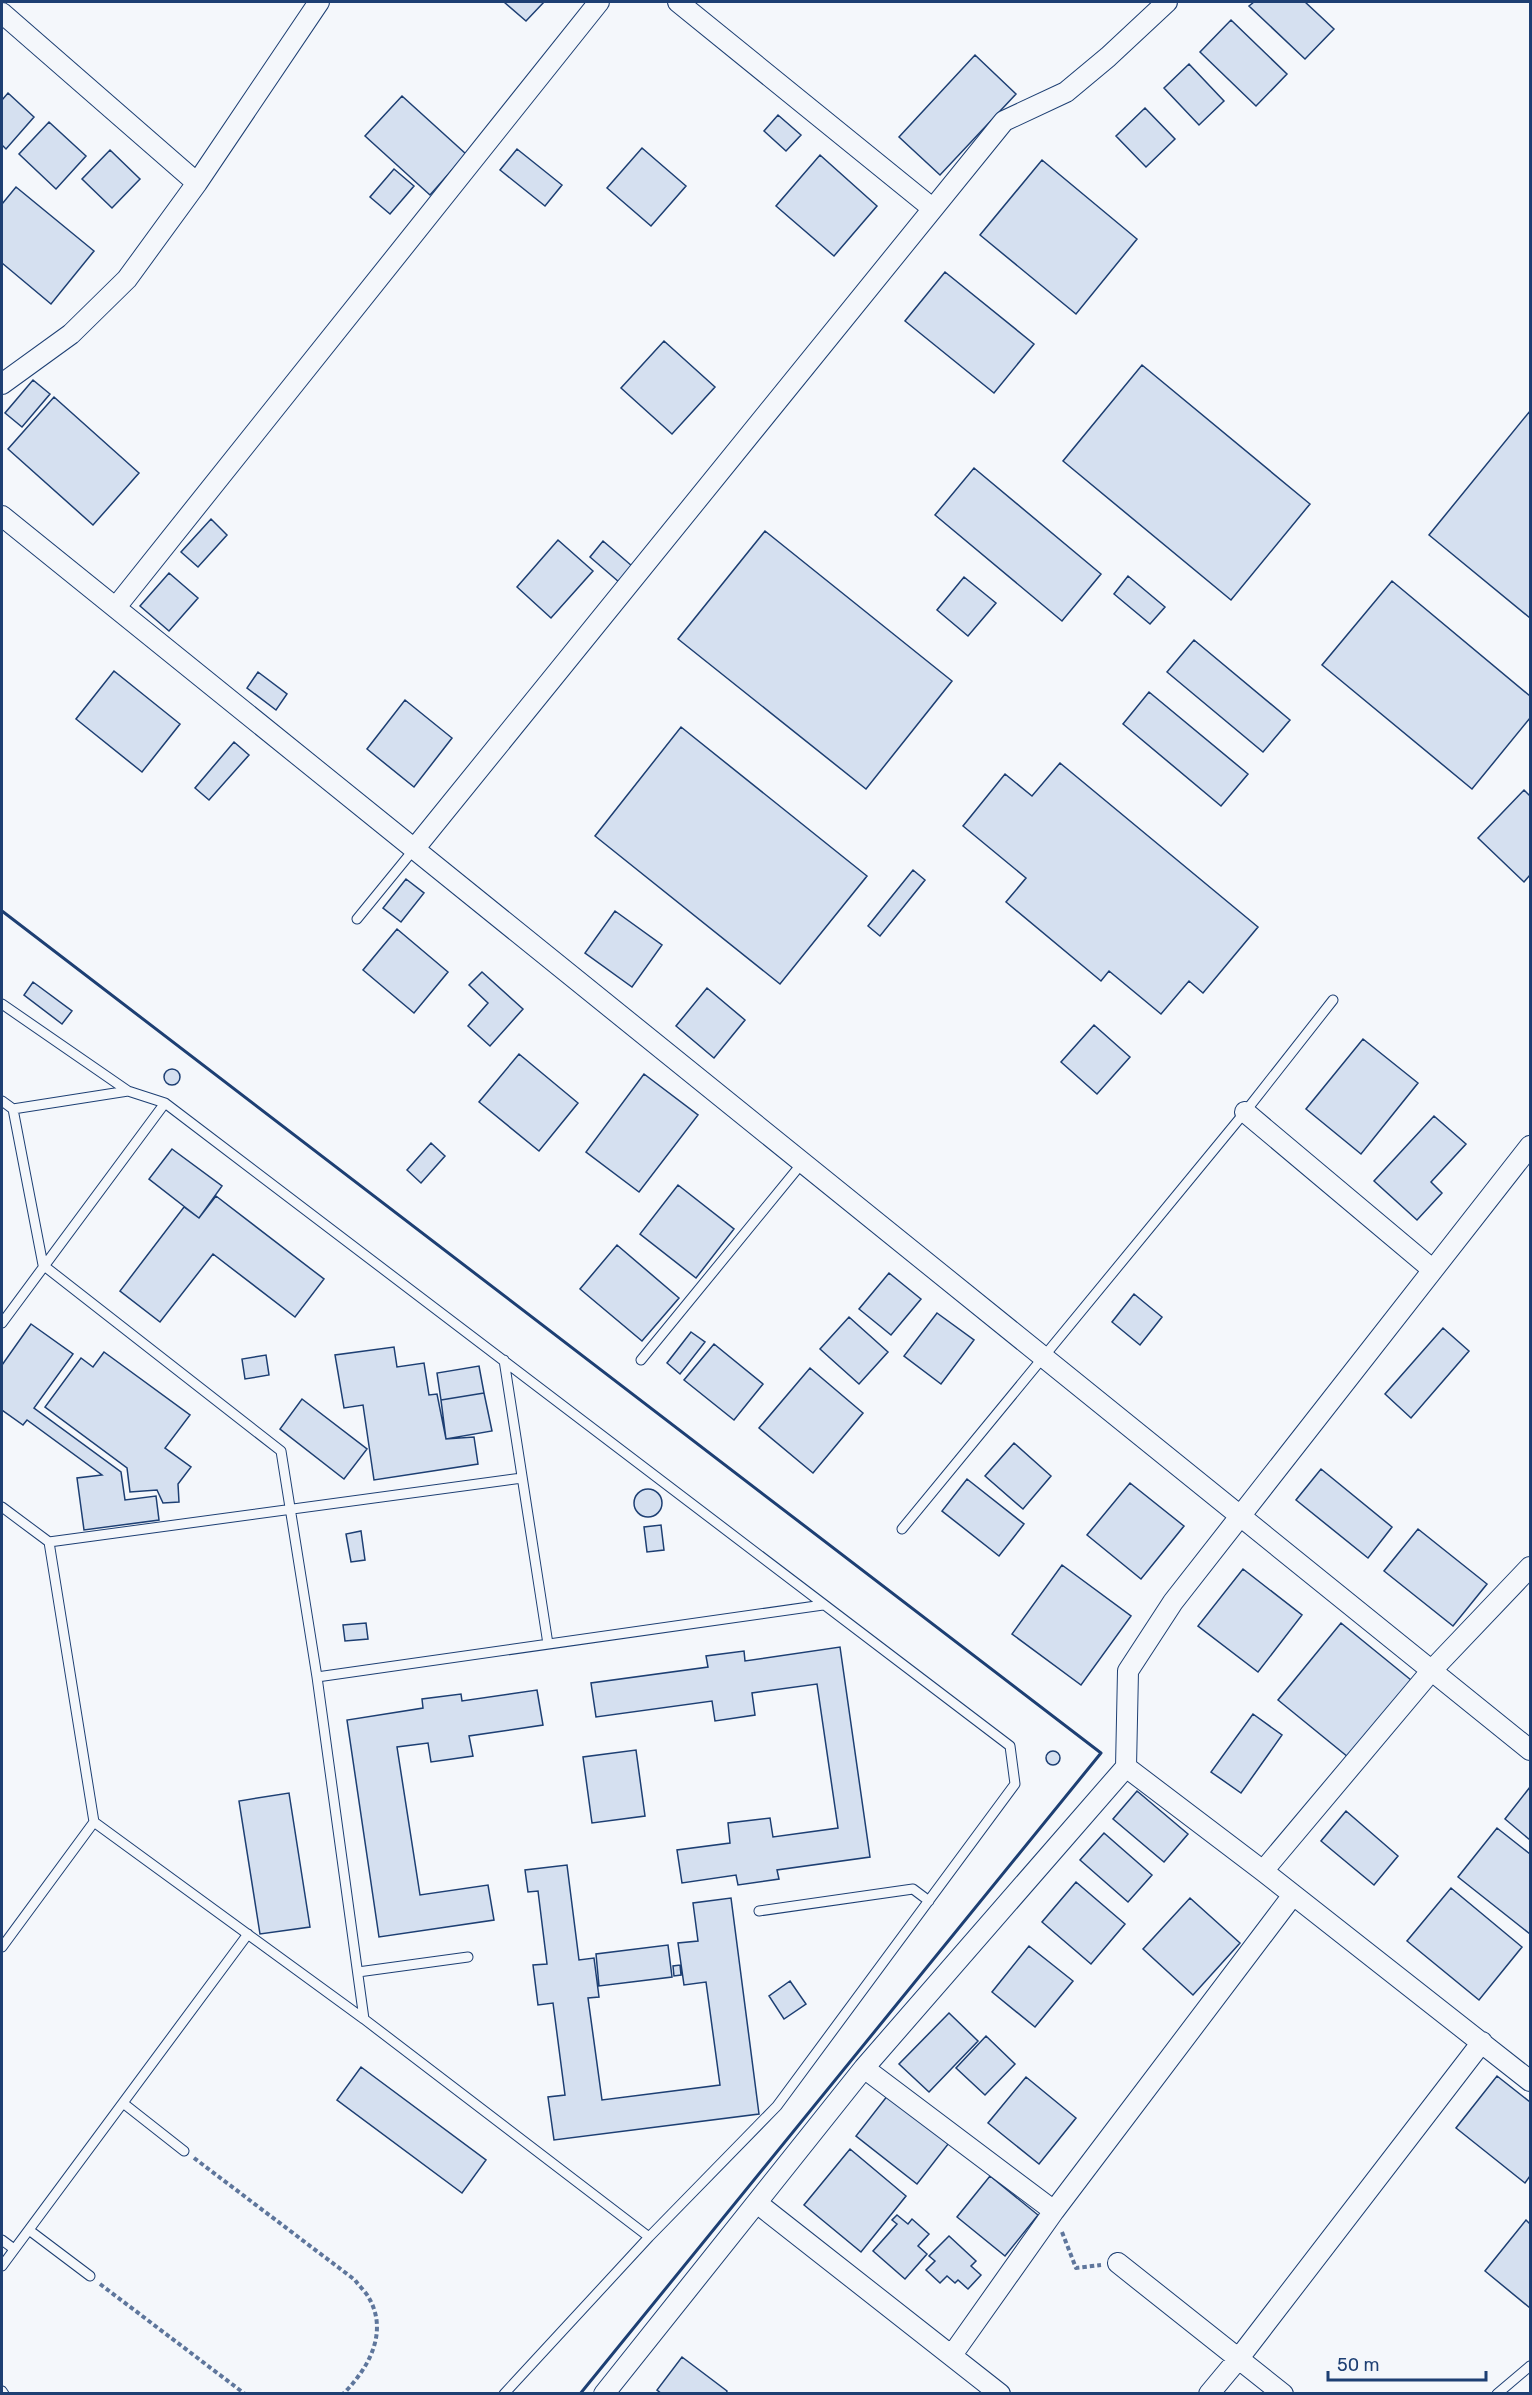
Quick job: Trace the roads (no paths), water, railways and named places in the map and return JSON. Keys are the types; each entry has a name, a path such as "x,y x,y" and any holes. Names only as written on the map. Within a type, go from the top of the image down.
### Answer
{"street":[{"path":"2,384 71,334 127,279 197,183 319,2"},
{"path":"116,607 599,2"},
{"path":"678,2 932,208"},
{"path":"415,848 1004,122 1066,92 1108,57 1167,2"},
{"path":"2,13 197,183"},
{"path":"2,516 804,1161 1530,1750"},
{"path":"1245,1112 1433,1270"},
{"path":"609,2392 864,2068 1126,1767 1128,1671 1173,1602 1530,1146"},
{"path":"1263,1871 1432,1670 1530,1567"},
{"path":"1126,1767 1263,1871 1530,2081"},
{"path":"952,2355 1054,2211 1293,1895"},
{"path":"1209,2394 1482,2042"},
{"path":"864,2068 1054,2211"},
{"path":"757,2203 1000,2394"},
{"path":"1118,2263 1283,2394"}],"lane":[{"path":"357,919 415,848"},
{"path":"902,1529 1245,1112 1333,1000"},
{"path":"2,1004 128,1091 165,1103 1010,1746 1016,1784 777,2106 649,2237 504,2394"},
{"path":"13,1109 128,1091"},
{"path":"2,1101 13,1109 43,1265 281,1451 317,1677 364,2019"},
{"path":"2,1323 165,1103"},
{"path":"641,1360 804,1161"},
{"path":"504,1360 548,1644"},
{"path":"49,1542 522,1478"},
{"path":"2,1507 49,1542 94,1822 364,2019 649,2237"},
{"path":"317,1677 823,1605"},
{"path":"2,1947 94,1822"},
{"path":"759,1911 913,1889 929,1901"},
{"path":"2,2266 248,1934"},
{"path":"358,1972 468,1957"},
{"path":"123,2103 184,2151"},
{"path":"29,2229 90,2276"},
{"path":"2,2240 14,2249"},
{"path":"1497,2394 1530,2366"}]}
